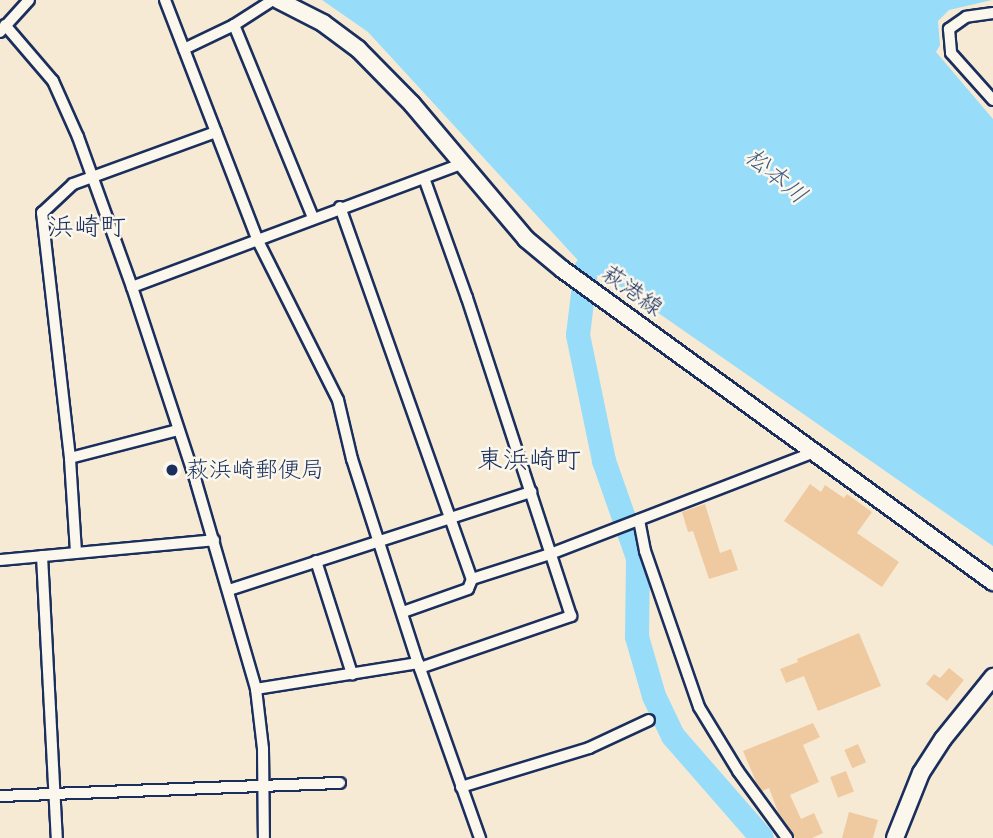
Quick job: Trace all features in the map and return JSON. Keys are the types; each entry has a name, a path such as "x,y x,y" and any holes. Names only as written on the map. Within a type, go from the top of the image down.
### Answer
{"main road":[{"name":"萩港線","path":"276,0 323,23 358,49 412,104 526,239 562,269 993,582"},
{"path":"895,838 921,773 943,739 993,677"}],"street":[{"path":"29,0 2,28 53,81 132,287 214,540 256,689 264,838"},
{"path":"165,0 257,239 338,400 352,459 419,665 480,838"},
{"path":"184,49 234,25 276,0"},
{"path":"993,13 966,18 949,29 951,53 993,100"},
{"path":"234,25 313,218"},
{"path":"76,552 70,458 42,213 73,184 216,132"},
{"path":"132,287 461,164"},
{"path":"256,689 419,665 571,616 424,178"},
{"path":"340,207 472,579 468,589 402,612"},
{"path":"70,458 178,430"},
{"path":"472,579 550,554 814,452"},
{"path":"229,590 531,492"},
{"path":"636,521 699,707 738,771 787,838"},
{"path":"0,560 214,540"},
{"path":"42,556 57,838"},
{"path":"316,561 352,674"},
{"path":"461,787 589,748 649,720"},
{"path":"0,796 340,783"}],"water":[{"name":"松本川","path":"322,0 992,0 949,10 938,21 940,45 936,52 993,119 993,546 621,287 586,269 368,32"}],"building":[{"path":"810,484 821,492 825,485 844,498 847,494 872,512 857,533 899,562 882,587 784,521"},
{"path":"705,504 720,553 731,549 738,570 709,579 693,531 688,532 682,512"},
{"path":"859,633 881,686 818,711 804,676 786,683 780,669"},
{"path":"949,668 964,680 947,701 926,684 934,674 940,678"},
{"path":"813,723 820,737 803,745 819,782 790,795 801,819 814,813 823,833 812,838 795,838 778,812 769,788 762,791 757,784 743,751"},
{"path":"858,744 866,762 852,768 844,750"},
{"path":"846,771 854,792 838,798 830,777"},
{"path":"849,812 878,820 873,838 842,838"}],"waterway":[{"path":"586,269 578,335 604,461 638,558 637,637 654,696 673,736 762,838"}],"place":[{"name":"萩浜崎郵便局","path":"172,470"}],"district":[{"name":"浜崎町","path":"87,227"},
{"name":"東浜崎町","path":"529,460"}]}
